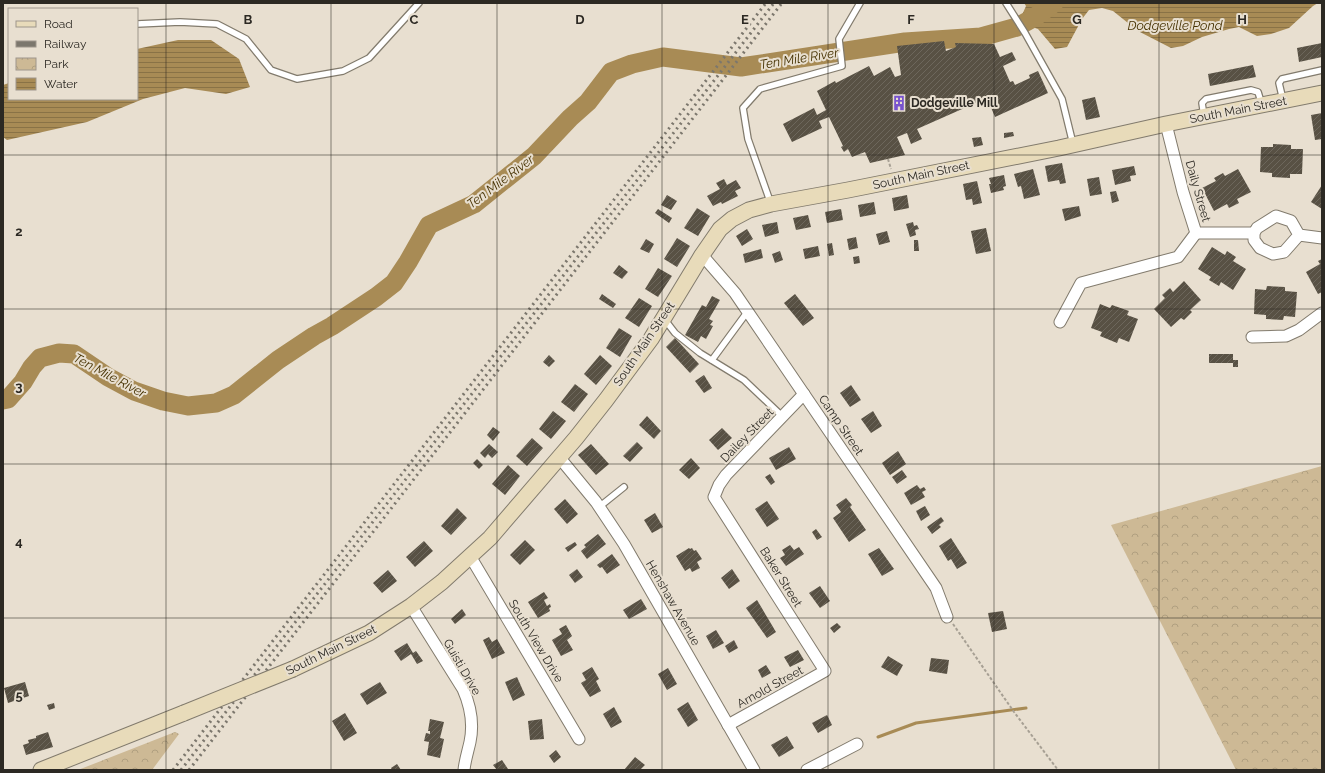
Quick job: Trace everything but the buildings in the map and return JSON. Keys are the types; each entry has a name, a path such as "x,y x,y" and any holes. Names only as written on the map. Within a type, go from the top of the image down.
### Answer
{"main road":[{"name":"South Main Street","path":"41,770 293,669 369,633 410,606 442,582 500,526 576,438 651,339 702,255 720,229 732,219 749,210 771,204 1074,145 1166,124 1322,93"}],"street":[{"name":"Daily Street","path":"1166,124 1183,192 1196,233 1254,233"},
{"path":"1300,235 1284,252 1273,254 1260,248 1254,240 1254,233 1257,228 1276,216 1291,221 1300,235 1322,238"},
{"path":"1060,322 1081,283 1178,257 1196,233"},
{"name":"Camp Street","path":"702,255 748,312 936,588 947,617"},
{"path":"1252,337 1286,336 1299,330 1322,313"},
{"name":"Dailey Street","path":"714,497 719,485 726,475 804,394"},
{"name":"Henshaw Avenue","path":"559,457 599,507 624,544 754,770"},
{"name":"Baker Street","path":"714,497 825,671"},
{"name":"South View Drive","path":"470,556 579,739"},
{"name":"Guisti Drive","path":"410,606 463,689 469,702 472,715 472,730 464,770"},
{"name":"Arnold Street","path":"728,725 825,671"},
{"path":"808,770 857,744"}],"lane":[{"path":"138,24 180,22 217,24 246,39 271,70 297,79 343,71 369,58 419,3"},
{"path":"771,204 748,139 743,108 760,89 842,66 839,39 860,3"},
{"path":"1006,3 1025,33 1062,99 1074,145"},
{"path":"1283,101 1279,83 1282,79 1322,70"},
{"path":"712,360 748,312"},
{"path":"663,319 685,342 744,380 783,417"},
{"path":"599,507 624,486"}],"path":[{"path":"888,159 891,169"},
{"path":"947,617 1014,712 1058,770"}],"green space":[{"path":"1322,466 1322,770 1236,770 1111,525"},
{"path":"175,732 179,734 152,770 78,770"}],"water":[{"name":"Dodgeville Pond","path":"1024,3 1318,3 1289,28 1271,34 1257,36 1239,27 1202,37 1183,46 1171,48 1138,31 1113,11 1102,8 1089,10 1082,19 1067,47 1055,49 1038,29 1032,27 1019,33 1012,19 1022,15 1026,6"},
{"path":"178,40 211,40 239,59 250,87 226,94 185,88 143,99 87,122 7,140 3,137 3,85 8,83 8,100 138,100 138,49"}],"waterway":[{"name":"Ten Mile River","path":"3,400 8,399 23,382 32,367 40,358 59,353 74,354 108,377 134,391 163,401 188,406 216,403 234,395 278,360 376,297 394,283 429,225 474,204 534,156 570,118 588,102 611,72 632,64 663,57 741,67 905,42 981,37 1017,27 1035,17 1054,3"},
{"path":"878,737 916,723 1026,708"}],"railway":[{"path":"173,770 766,3"},
{"path":"181,770 774,3"},
{"path":"189,770 782,3"}],"place":[{"name":"Dodgeville Mill","path":"899,103"}]}
